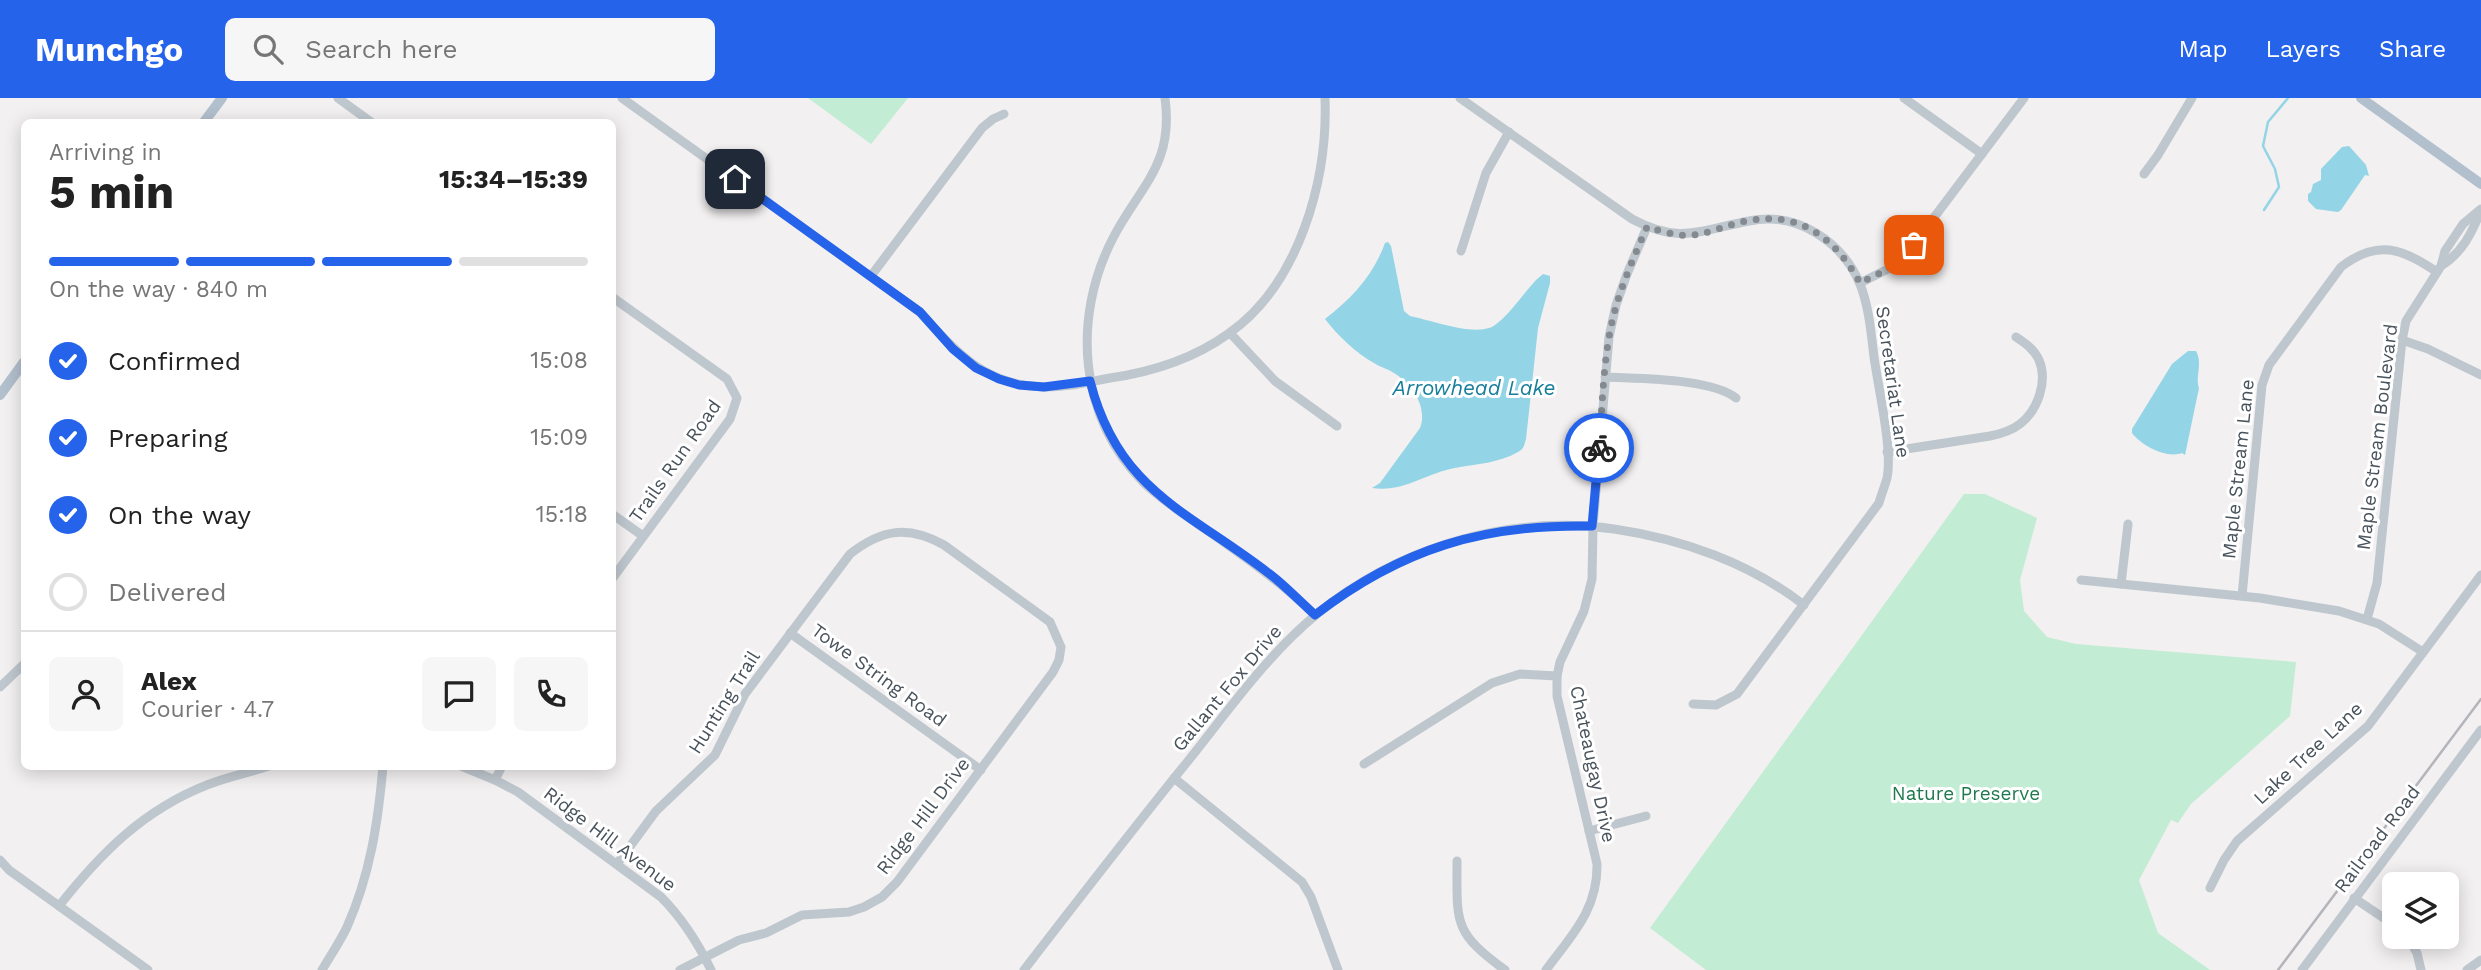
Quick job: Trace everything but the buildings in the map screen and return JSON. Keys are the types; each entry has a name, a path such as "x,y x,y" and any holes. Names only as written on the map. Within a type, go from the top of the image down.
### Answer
{"main road":[{"path":"206,119 222,98"},
{"path":"2361,98 2481,184"},
{"path":"0,395 21,366"}],"street":[{"path":"338,98 367,119"},
{"path":"622,98 920,312 953,349 976,368 1019,385 1044,387 1134,374 1167,365 1205,349 1250,316 1275,286 1299,242 1313,207 1321,170 1326,124 1325,98"},
{"path":"1165,98 1166,130 1160,159 1152,178 1114,236 1096,275 1086,324 1090,381 1105,429 1125,461 1144,483 1169,504 1275,579 1315,615"},
{"name":"Secretariat Lane","path":"1460,98 1647,227 1676,235 1694,235 1752,220 1773,219 1790,222 1827,239 1845,257 1860,283 1867,306 1887,452 1887,476 1878,503 1737,694 1716,705 1693,705"},
{"path":"1904,98 1982,154"},
{"path":"1860,283 1888,269 1908,252 2024,98"},
{"path":"2144,174 2192,98"},
{"path":"871,276 982,128 1004,114"},
{"path":"1461,251 1485,176 1509,132"},
{"name":"Maple Stream Boulevard","path":"2367,619 2377,583 2406,321 2439,269 2445,251 2463,224 2481,209"},
{"name":"Chateaugay Drive","path":"1546,970 1583,919 1594,897 1597,864 1557,696 1557,676 1560,662 1589,595 1592,526 1609,337 1616,305 1647,227"},
{"name":"Maple Stream Lane","path":"2242,596 2263,385 2269,365 2341,267 2354,256 2377,250 2401,251 2439,269"},
{"name":"Trails Run Road","path":"616,300 727,379 737,396 730,419 616,573"},
{"path":"1230,333 1275,381 1337,426"},
{"path":"1887,452 1990,436 2006,432 2020,424 2032,412 2039,396 2042,375 2039,359 2029,346 2016,337"},
{"path":"2402,340 2481,374"},
{"path":"1605,377 1704,385 1736,398"},
{"path":"616,517 643,536"},
{"path":"2121,584 2128,524"},
{"name":"Gallant Fox Drive","path":"1024,970 1271,658 1315,615 1377,573 1446,544 1474,536 1552,525 1592,526 1651,534 1703,550 1760,577 1804,605"},
{"name":"Hunting Trail","path":"617,864 656,811 715,755 745,694 850,554 866,541 890,532 916,533 944,545 1050,622 1060,644"},
{"name":"Lake Tree Lane","path":"2210,888 2237,841 2368,726 2481,575"},
{"path":"2081,580 2242,596 2326,609 2367,619 2393,631 2423,652"},
{"name":"Towe String Road","path":"790,633 981,770"},
{"name":"Ridge Hill Drive","path":"680,970 738,940 766,933 802,915 849,912 882,897 897,882 1053,672 1059,660 1060,644"},
{"path":"0,687 21,667"},
{"path":"1364,764 1492,682 1520,674 1557,676"},
{"name":"Railroad Road","path":"2302,970 2481,730"},
{"path":"59,906 90,867 143,819 178,798 208,785 256,770"},
{"path":"322,970 346,929 365,880 375,840 383,770"},
{"name":"Ridge Hill Avenue","path":"471,770 518,792 661,897 677,912 711,970"},
{"path":"495,780 500,770"},
{"path":"1174,778 1302,882 1339,970"},
{"path":"1589,831 1646,816"},
{"path":"0,860 9,870 148,970"},
{"path":"1457,861 1457,912 1465,935 1479,951 1505,970"},
{"path":"2354,898 2382,917"},
{"path":"2415,949 2421,970"},
{"path":"2467,970 2481,960"}],"green space":[{"path":"808,98 908,98 871,144"},
{"name":"Nature Preserve","path":"1964,494 1985,494 2037,518 2020,580 2024,611 2047,637 2076,644 2296,662 2290,716 2191,804 2178,823 2171,820 2139,880 2158,933 2210,970 1706,970 1650,928"}],"water":[{"path":"2349,146 2366,165 2369,176 2365,175 2338,212 2316,209 2308,201 2308,194 2313,184 2321,180 2321,169 2342,147"},
{"name":"Arrowhead Lake","path":"1388,242 1404,311 1410,316 1454,327 1477,330 1495,325 1536,280 1543,274 1550,276 1538,328 1526,439 1520,451 1488,463 1444,470 1394,488 1372,488 1380,483 1420,428 1420,404 1407,383 1360,354 1325,319 1361,286"},
{"path":"2188,351 2196,351 2198,356 2199,388 2185,455 2169,454 2154,450 2141,442 2132,433 2132,429 2172,364"}],"waterway":[{"path":"2264,210 2279,187 2275,169 2263,146 2268,122 2288,98"}],"railway":[{"path":"2278,970 2481,699"}],"way so far":[{"path":"1599,448 1609,337 1616,305 1647,227 1676,235 1694,235 1752,220 1773,219 1790,222 1827,239 1845,257 1860,283 1888,269 1914,245"}],"route":[{"path":"735,179 920,312 953,349 976,368 1019,385 1044,387 1090,381 1105,429 1125,461 1144,483 1169,504 1275,579 1315,615 1377,573 1446,544 1519,528 1592,526 1599,448"}]}
